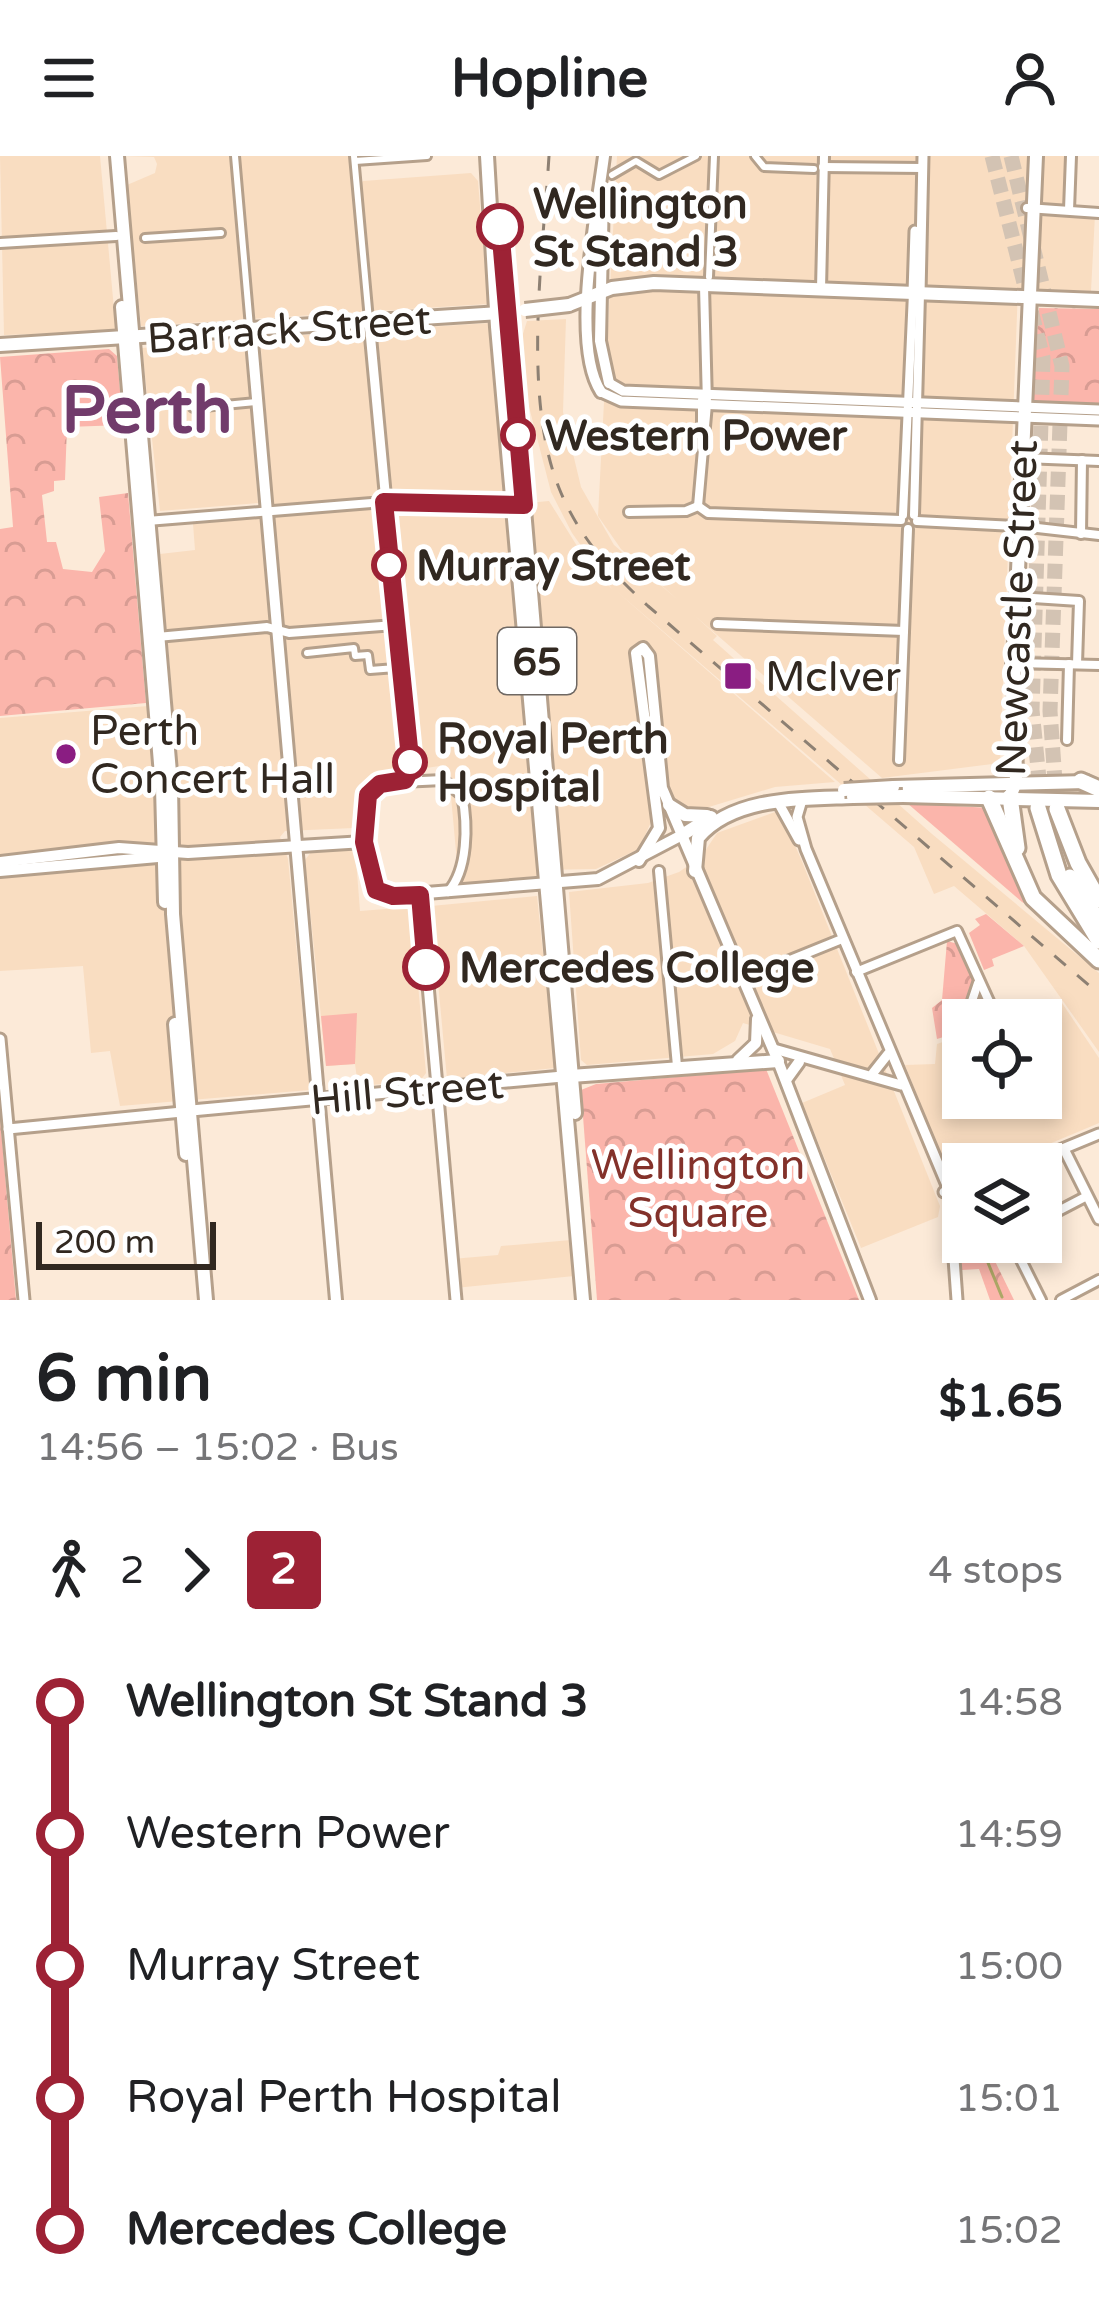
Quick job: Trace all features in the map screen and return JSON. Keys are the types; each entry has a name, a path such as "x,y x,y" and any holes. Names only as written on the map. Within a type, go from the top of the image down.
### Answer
{"highway":[{"path":"1011,787 1022,864 1046,910"},
{"path":"989,798 996,805 1022,881 1099,960"},
{"path":"1046,808 1099,886"},
{"path":"1046,808 1070,878 1099,922"},
{"path":"1046,808 1054,865 1099,940"},
{"path":"1067,839 1099,900"}],"main road":[{"path":"113,156 128,339"},
{"path":"113,156 155,637 203,1300"},
{"name":"65","path":"491,156 586,1300"},
{"path":"604,156 607,176 592,372 605,388"},
{"name":"Newcastle Street","path":"1011,787 1007,766 1033,156"},
{"name":"Barrack Street","path":"0,345 501,313 569,305 634,284 707,281 1099,301"},
{"path":"251,330 336,1300"},
{"name":"Newcastle Street","path":"1018,526 1022,412"},
{"path":"639,862 659,829 644,743 636,653 641,648 649,656 657,764 669,806 776,1055 870,1300"},
{"name":"Newcastle Street","path":"1011,663 1011,787"},
{"path":"973,783 1007,766"},
{"path":"400,782 380,784 368,795 364,842 376,890 393,896 598,879 639,862 713,816 769,796 973,783 1099,801"},
{"path":"898,791 989,798 1011,787 1095,783"},
{"path":"695,871 693,851 704,831 734,814 778,802 849,793"},
{"path":"669,806 692,817 713,816"},
{"path":"0,867 364,842"},
{"path":"654,853 677,852 695,871"},
{"path":"738,1060 756,1043 756,1016"},
{"name":"Hill Street","path":"186,1112 763,1061 776,1055"},
{"path":"763,1061 775,1070 794,1108"},
{"path":"785,1080 803,1061"}],"street":[{"path":"235,156 251,330"},
{"path":"400,782 411,768 354,159 427,156"},
{"path":"607,176 636,161 658,176 696,156"},
{"path":"698,506 714,156"},
{"path":"755,156 764,167 923,162 899,760"},
{"path":"1069,210 1071,156"},
{"path":"817,289 820,164"},
{"path":"1030,209 1099,213"},
{"path":"145,238 221,233"},
{"path":"0,243 116,236"},
{"path":"605,388 621,401 704,400"},
{"path":"605,388 704,400 1022,412 1099,410"},
{"path":"655,392 676,403"},
{"path":"193,408 257,402"},
{"path":"1022,412 1099,420"},
{"path":"1023,458 1099,461"},
{"path":"1081,533 1082,460"},
{"path":"144,521 384,502 519,505"},
{"path":"698,506 708,513 909,518 1099,535"},
{"path":"628,512 686,511 698,506"},
{"path":"1015,597 1078,601 1067,740"},
{"path":"717,624 904,631"},
{"path":"155,637 395,626"},
{"path":"307,652 354,648 355,656 368,655 370,670 396,668"},
{"path":"1011,663 1099,665"},
{"path":"400,782 443,780 462,795 466,830 461,876 448,892"},
{"path":"802,800 797,818 806,849 942,1182"},
{"path":"778,802 806,849"},
{"path":"659,871 676,1066"},
{"path":"420,895 456,1300"},
{"path":"856,972 957,931 987,999"},
{"path":"742,980 842,939"},
{"path":"856,972 942,1183"},
{"path":"975,999 977,979"},
{"path":"0,1039 24,1300"},
{"path":"871,1075 887,1054"},
{"name":"Hill Street","path":"776,1055 901,1085"},
{"path":"871,1075 897,1068"},
{"name":"Hill Street","path":"8,1129 186,1112"},
{"path":"1099,1134 1064,1149 1099,1220"},
{"path":"1062,1209 1087,1196"},
{"path":"952,1263 954,1300"},
{"path":"1022,1263 1041,1300"},
{"path":"1061,1300 1099,1280"}],"shaded area":[{"path":"0,156 100,156 116,331 4,335"},
{"path":"125,156 354,156 358,186 363,181 471,173 478,181 488,304 141,326 127,185 155,173 157,164 154,157"},
{"path":"617,156 1071,156 1069,213 1095,215 1091,291 1018,288 1000,763 882,778 694,615 717,636 713,640 932,834 1099,973 1099,1052 1024,946 954,886 934,894 914,847 614,589 835,782 775,787 699,810 683,809 651,822 639,849 596,869 539,870 536,876 459,884 449,775 439,766 370,777 357,796 354,828 285,831 280,837 288,859 310,1090 120,1106 110,1051 91,1053 83,966 0,971 0,718 173,704 160,554 195,550 193,524 260,518 273,500 260,338 490,323 505,495 528,503 549,501 587,562 612,589 572,533 551,492 528,403 522,337 527,321 566,319 563,412 581,487 614,545 678,600 621,549 598,516"},
{"path":"245,339 258,503 160,511 142,348"},
{"path":"775,812 782,816 801,859 940,1206 938,1217 861,1248 802,1103 845,1085 830,1049 743,1023 735,1041 713,1054 587,1065 581,1060 569,892 648,883 679,872 701,857 717,833"},
{"name":"Mercedes College","path":"355,847 360,911 411,907 426,1073 420,1081 358,1086 355,1064 326,1066 305,860 312,851"},
{"path":"537,896 555,1068 447,1079 431,906"},
{"path":"1062,1003 1099,1058 1099,1123 1052,1143 942,1143 942,1158 905,1065 935,1064 937,1044 942,1042 942,1119 1062,1119"},
{"path":"571,1240 574,1276 455,1288 452,1259 498,1255 501,1246"}],"green space":[{"path":"1039,308 1099,309 1099,404 1032,401"},
{"path":"109,349 117,356 123,425 67,427 65,480 54,481 54,491 42,495 47,542 56,542 63,569 92,572 105,551 99,497 128,493 146,703 0,716 0,529 13,527 0,357"},
{"path":"907,803 989,808 1041,912 1022,902"},
{"path":"986,914 1024,946 992,959 994,966 984,970 969,933 980,925 975,919"},
{"path":"947,941 958,944 976,987 972,999 942,999"},
{"path":"942,1000 942,1037 937,1039 932,1008"},
{"path":"357,1013 355,1064 326,1066 321,1016"},
{"name":"Wellington Square","path":"766,1069 859,1300 597,1300 581,1090 596,1084"},
{"path":"0,1118 16,1300 0,1300"},
{"path":"961,1263 996,1263 1014,1300 990,1300 979,1269 962,1270"}],"waterway":[{"path":"988,1263 1002,1297"}],"tunnel":[{"path":"992,156 1043,358 1032,710 1042,808"},
{"path":"1011,156 1062,366 1050,711 1057,809"}],"railway":[{"path":"549,156 538,325 541,412 559,488 586,537 648,606 1099,994"}],"bus line":[{"name":"2","path":"426,967 420,895 393,896 376,890 364,842 368,795 380,784 405,780 411,768 384,502 524,505 500,227"}],"place":[{"name":"Wellington St Stand 3","path":"500,227"},
{"name":"Western Power","path":"518,435"},
{"name":"Murray Street","path":"389,565"},
{"name":"McIver","path":"738,676"},
{"name":"Perth Concert Hall","path":"66,754"},
{"name":"Royal Perth Hospital","path":"410,762"},
{"name":"Mercedes College","path":"426,967"}],"district":[{"name":"Perth","path":"147,409"}]}
